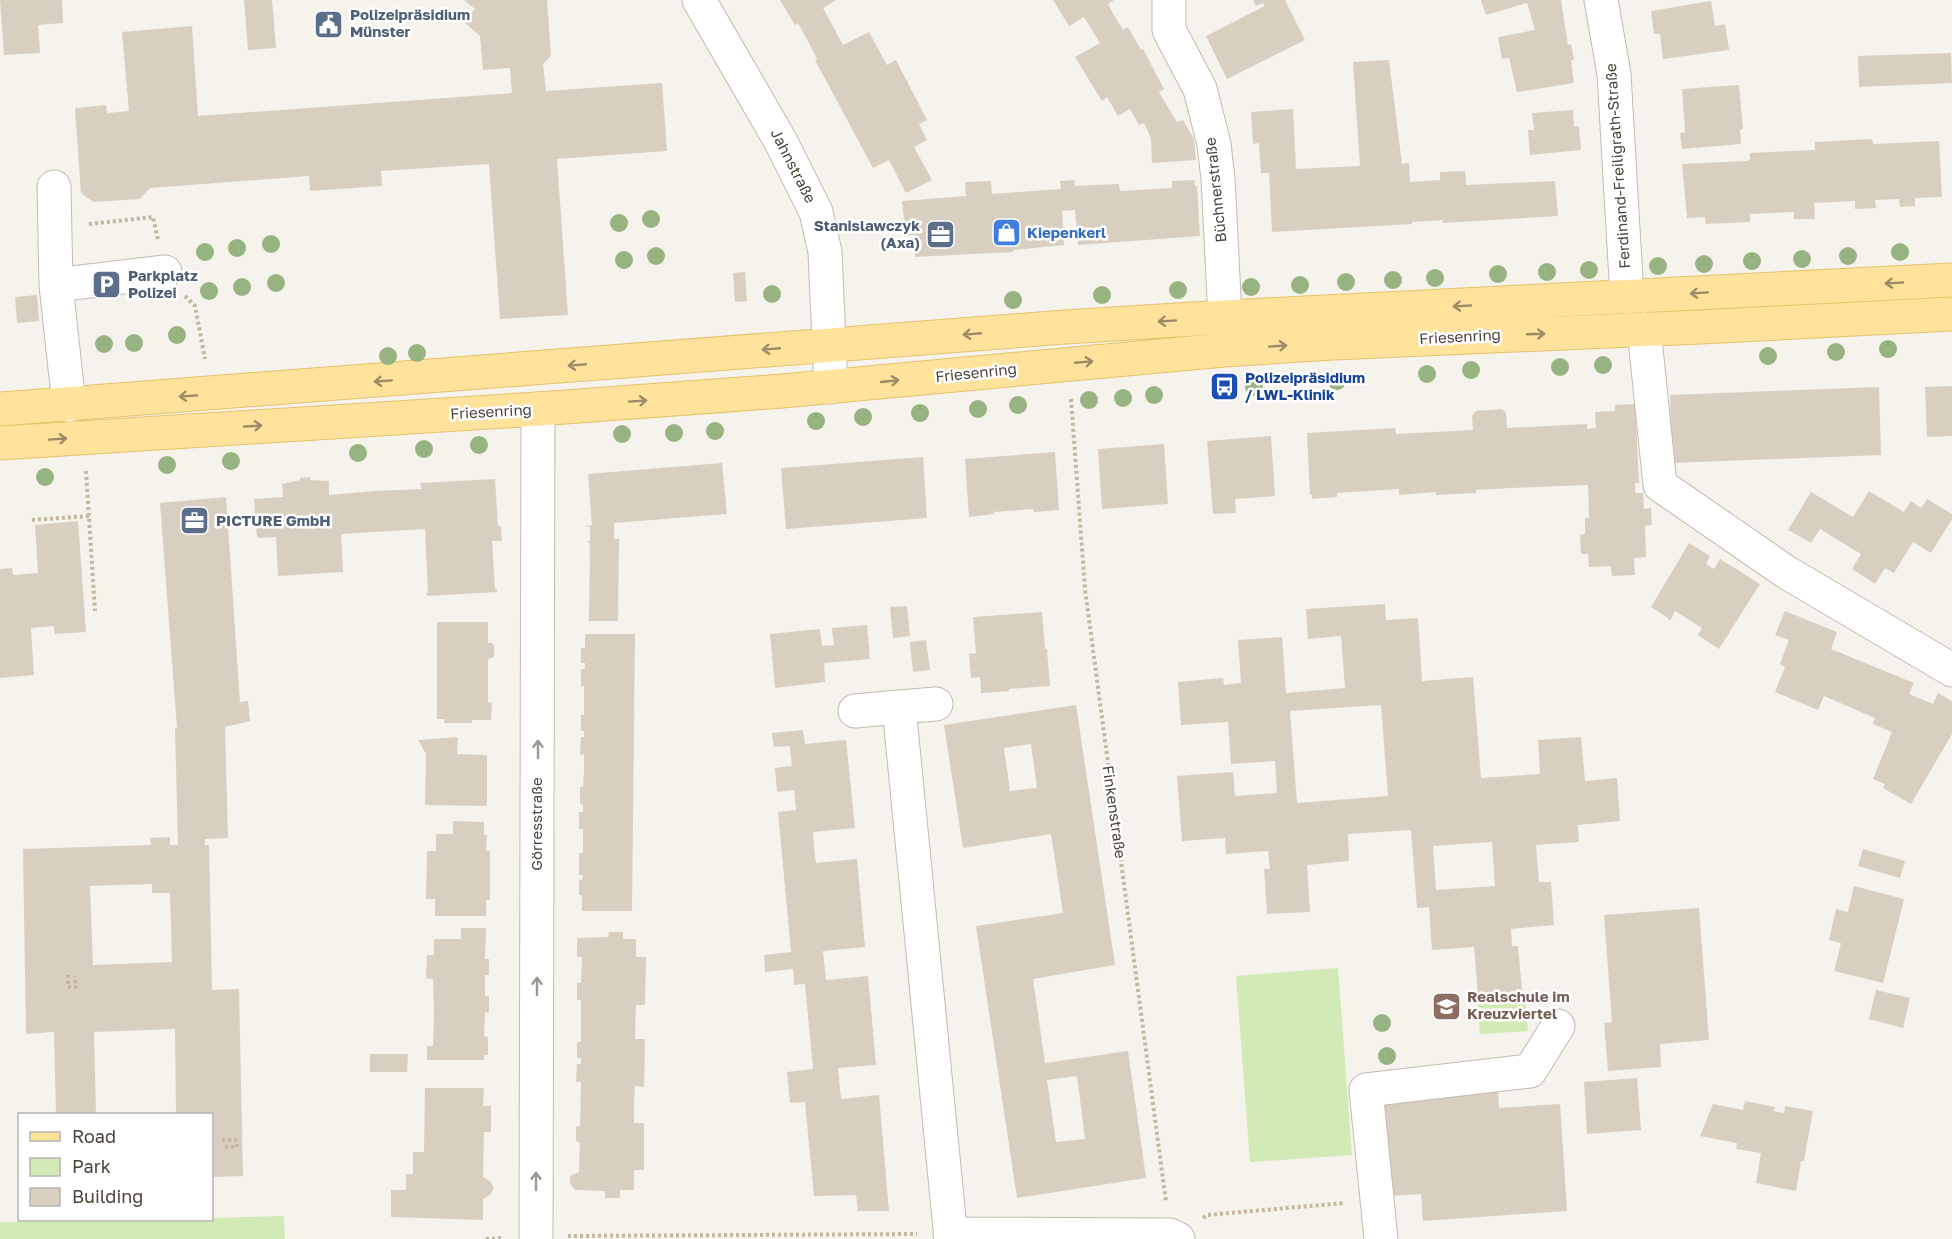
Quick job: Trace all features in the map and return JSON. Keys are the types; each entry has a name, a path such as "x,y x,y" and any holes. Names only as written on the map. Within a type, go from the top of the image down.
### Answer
{"main road":[{"name":"Friesenring","path":"0,409 1225,317 1952,280"},
{"name":"Friesenring","path":"0,443 538,409 831,387 1224,350 1952,314"}],"street":[{"name":"Jahnstraße","path":"699,0 781,142 816,212 825,252 831,387"},
{"name":"Büchnerstraße","path":"1168,0 1169,30 1200,89 1214,144 1218,178 1225,317"},
{"name":"Ferdinand-Freiligrath-Straße","path":"1601,0 1614,74 1627,297"},
{"path":"54,187 56,285 69,405"},
{"path":"56,285 165,272"},
{"path":"1644,329 1659,485 1786,572 1952,670"},
{"name":"Görresstraße","path":"536,1238 538,409"},
{"path":"855,711 936,704"},
{"path":"899,707 950,1236 1092,1237 1182,1232"},
{"path":"1381,1239 1366,1090 1530,1071 1558,1026"}],"path":[{"name":"Finkenstraße","path":"1071,397 1085,589 1182,1232"},
{"path":"84,437 96,611"},
{"path":"32,520 89,516"},
{"path":"68,975 68,987 75,987 75,976"},
{"path":"222,1140 236,1140 237,1147 223,1147"},
{"path":"1182,1232 1207,1215 1378,1200"},
{"path":"536,1238 950,1236"}],"green space":[{"path":"1338,968 1352,1155 1250,1162 1236,976"},
{"path":"1525,993 1528,1031 1480,1034 1477,997"},
{"path":"284,1216 285,1239 0,1239 0,1222 213,1221 213,1218"}],"building":[{"path":"0,0 62,0 63,23 38,25 40,53 4,55"},
{"path":"244,0 272,0 276,48 248,50"},
{"path":"464,0 547,0 551,56 543,64 546,91 662,83 667,151 557,159 568,315 500,319 489,164 381,171 382,186 310,191 309,176 150,188 140,199 93,202 81,193 75,108 106,105 107,113 129,111 122,32 192,26 198,116 512,93 510,68 483,70 480,36 464,22 475,9"},
{"path":"780,0 836,0 823,8 843,45 869,32 887,65 896,60 927,120 919,124 927,140 914,147 932,180 906,193 889,160 873,168 815,60 817,59 808,41 798,23 795,25"},
{"path":"1053,0 1114,0 1108,4 1115,17 1123,30 1128,27 1141,50 1143,49 1164,89 1159,92 1177,122 1183,120 1194,139 1196,160 1152,163 1151,138 1144,123 1139,125 1130,109 1118,116 1107,97 1102,101 1075,57 1100,43 1084,17 1069,26"},
{"path":"1253,0 1285,0 1305,40 1227,79 1206,36 1265,6 1263,3 1256,6"},
{"path":"1481,0 1561,0 1568,45 1571,44 1574,60 1571,60 1574,83 1517,92 1509,58 1502,59 1498,37 1535,30 1527,3 1486,15"},
{"path":"1711,1 1715,26 1725,24 1729,50 1663,59 1660,34 1654,34 1651,11"},
{"path":"1951,53 1952,83 1859,87 1858,56"},
{"path":"1389,60 1402,164 1409,163 1410,182 1440,180 1440,172 1465,171 1466,185 1555,181 1558,216 1443,223 1443,220 1412,222 1412,224 1272,232 1269,173 1261,173 1259,143 1253,144 1251,112 1293,109 1296,169 1360,166 1353,62"},
{"path":"1739,85 1743,129 1740,130 1741,144 1682,149 1680,133 1685,132 1682,89"},
{"path":"1573,110 1574,127 1579,126 1581,150 1530,155 1528,130 1534,130 1532,113"},
{"path":"1872,139 1873,144 1939,141 1942,197 1915,198 1915,206 1900,207 1899,199 1875,200 1876,208 1855,209 1855,201 1814,203 1815,219 1794,219 1794,212 1750,214 1750,222 1706,224 1705,217 1687,218 1682,164 1747,161 1750,160 1750,153 1815,150 1815,142"},
{"path":"1074,180 1075,186 1119,184 1120,191 1172,188 1172,181 1194,180 1197,186 1200,236 1078,245 1075,210 1062,211 1064,245 1013,250 1013,252 915,257 914,235 906,236 902,201 966,196 965,182 991,181 992,194 1061,189 1060,181"},
{"path":"745,272 747,301 735,302 733,273"},
{"path":"37,295 39,321 17,323 15,297"},
{"path":"1952,386 1952,436 1927,437 1925,387"},
{"path":"1879,387 1881,455 1672,463 1670,395"},
{"path":"1635,404 1639,483 1635,483 1635,493 1643,493 1644,509 1651,508 1652,525 1645,526 1646,557 1634,558 1635,575 1612,576 1611,566 1589,567 1588,554 1581,554 1580,535 1585,534 1585,518 1589,518 1588,485 1476,490 1476,493 1436,495 1436,492 1399,495 1399,489 1337,493 1337,497 1312,499 1310,495 1307,433 1395,428 1396,434 1473,430 1472,416 1476,411 1502,409 1506,413 1507,428 1587,424 1587,429 1596,428 1595,412 1615,411 1615,405"},
{"path":"1271,436 1275,496 1235,499 1236,513 1213,514 1207,441"},
{"path":"1164,444 1168,504 1102,509 1098,449"},
{"path":"1055,452 1059,510 994,512 994,514 969,517 965,459"},
{"path":"923,457 927,518 786,529 781,468"},
{"path":"722,463 727,514 614,523 614,539 619,539 618,621 589,621 590,543 588,541 590,541 590,527 585,526 592,525 588,474"},
{"path":"310,477 310,480 329,481 329,495 422,489 420,483 495,479 498,526 501,526 502,541 492,541 497,592 427,596 425,529 341,534 343,572 278,576 276,537 257,538 254,499 283,497 282,484"},
{"path":"1869,491 1904,512 1911,501 1921,508 1927,499 1952,514 1952,519 1931,553 1913,542 1894,573 1885,568 1875,584 1852,569 1861,554 1820,529 1811,543 1788,530 1811,492 1853,517"},
{"path":"226,497 240,702 248,701 250,721 225,727 228,838 205,839 205,845 209,845 212,990 239,989 243,1176 213,1177 213,1113 176,1113 175,1029 94,1032 96,1113 56,1113 54,1032 26,1034 23,849 151,845 150,838 170,837 170,845 178,845 175,728 177,728 160,503","holes":["152,884 152,893 170,893 172,962 93,965 90,886"]},
{"path":"78,521 86,632 55,634 54,626 31,628 34,675 0,678 0,569 12,568 13,575 38,573 35,525"},
{"path":"1689,543 1710,556 1706,564 1714,569 1720,559 1760,584 1719,649 1698,635 1702,628 1675,611 1670,621 1651,607"},
{"path":"1385,604 1386,620 1418,618 1422,681 1473,677 1481,778 1540,774 1538,740 1581,737 1585,781 1617,778 1620,821 1578,825 1579,842 1536,845 1539,882 1551,882 1554,925 1511,929 1512,946 1518,946 1522,991 1478,994 1474,947 1432,950 1429,907 1417,908 1411,830 1348,834 1349,861 1307,865 1310,912 1267,914 1264,869 1270,869 1268,851 1226,854 1225,838 1182,841 1177,776 1233,772 1235,796 1277,793 1275,761 1231,764 1228,722 1181,725 1178,682 1223,678 1224,685 1241,683 1238,640 1282,637 1286,693 1345,688 1341,636 1308,639 1306,609","holes":["1381,705 1388,796 1297,803 1290,711","1492,842 1495,886 1436,890 1433,846"]},
{"path":"907,606 910,636 893,638 890,607"},
{"path":"1785,611 1837,632 1831,649 1914,683 1909,694 1933,704 1938,693 1952,701 1952,734 1911,804 1883,788 1885,784 1873,779 1892,732 1873,724 1875,718 1824,696 1818,710 1775,692 1785,667 1780,664 1789,640 1775,635"},
{"path":"1042,612 1050,686 981,693 980,677 971,678 969,654 976,653 973,617"},
{"path":"437,622 488,622 488,643 494,646 494,657 488,659 488,702 492,703 491,720 444,723 445,719 437,719"},
{"path":"867,625 870,659 824,663 825,682 775,688 770,634 820,629 822,646 834,645 832,628"},
{"path":"585,634 635,634 632,911 582,911 582,895 579,895 579,880 582,880 583,875 579,875 579,853 583,853 583,829 579,829 579,812 583,812 583,805 580,804 580,787 583,787 584,771 584,755 580,754 581,737 584,737 584,731 581,731 581,715 584,715 584,686 581,686 581,669 585,669 585,663 581,663 581,648 585,648"},
{"path":"926,640 930,670 913,672 910,642"},
{"path":"1076,705 1115,965 1033,979 1045,1063 1128,1051 1146,1178 1017,1198 976,926 1063,913 1051,834 963,848 944,725","holes":["1031,744 1037,788 1010,791 1004,748","1077,1076 1085,1139 1056,1142 1047,1080"]},
{"path":"803,730 805,744 846,740 855,828 813,832 814,848 816,863 857,859 865,947 823,951 826,980 868,976 876,1065 838,1068 841,1099 879,1095 889,1211 858,1211 856,1195 814,1196 805,1102 790,1103 787,1072 813,1069 805,984 794,985 793,969 765,972 764,955 791,952 778,812 796,810 794,790 777,792 775,768 792,766 790,746 774,747 772,733"},
{"path":"458,737 457,754 487,755 487,806 425,805 426,754 418,740"},
{"path":"453,821 484,822 484,835 487,835 486,851 490,851 490,900 486,900 486,916 435,916 435,899 426,899 427,851 436,851 436,834 453,834"},
{"path":"1863,849 1905,861 1900,878 1858,866"},
{"path":"1854,886 1904,899 1883,983 1834,971 1841,943 1829,940 1836,909 1848,912"},
{"path":"1699,908 1709,1040 1660,1044 1661,1067 1608,1071 1604,1023 1612,1022 1604,915"},
{"path":"461,928 486,928 485,959 489,959 489,975 485,975 485,996 489,996 489,1013 485,1012 484,1036 488,1037 488,1055 484,1055 484,1060 427,1060 427,1046 433,1046 434,1015 433,979 426,978 427,955 434,955 434,939 461,939"},
{"path":"609,932 623,932 623,939 636,939 636,957 646,957 645,1005 636,1005 635,1039 645,1039 644,1087 635,1086 634,1104 634,1123 644,1123 644,1170 634,1170 634,1190 620,1190 620,1198 605,1198 605,1191 577,1190 570,1183 570,1176 579,1172 580,1143 576,1141 576,1127 580,1126 581,1082 576,1082 577,1064 581,1064 581,1058 577,1056 577,1043 581,1041 581,1000 577,1000 577,983 581,983 582,957 577,957 577,938 608,937"},
{"path":"1876,990 1910,998 1903,1028 1869,1019"},
{"path":"370,1054 408,1054 407,1072 370,1072"},
{"path":"1637,1078 1641,1130 1587,1134 1584,1082"},
{"path":"425,1088 484,1088 483,1106 491,1106 491,1132 484,1132 483,1177 490,1181 494,1188 490,1195 483,1199 483,1220 391,1217 391,1190 406,1190 406,1174 413,1174 413,1152 424,1152"},
{"path":"1498,1091 1499,1108 1560,1104 1567,1211 1423,1221 1421,1194 1390,1196 1384,1099"},
{"path":"1745,1101 1775,1107 1774,1111 1784,1113 1785,1106 1813,1111 1796,1191 1756,1183 1761,1153 1736,1149 1737,1143 1700,1136 1713,1104 1743,1110"}],"place":[{"name":"Polizeipräsidium Münster","path":"329,24"},
{"name":"Kiepenkerl","path":"1006,233"},
{"name":"Stanislawczyk (Axa)","path":"941,235"},
{"name":"Parkplatz Polizei","path":"107,285"},
{"name":"Polizeipräsidium / LWL-Klinik","path":"1224,387"},
{"name":"PICTURE GmbH","path":"195,521"},
{"name":"Realschule im Kreuzviertel","path":"1446,1006"}]}
